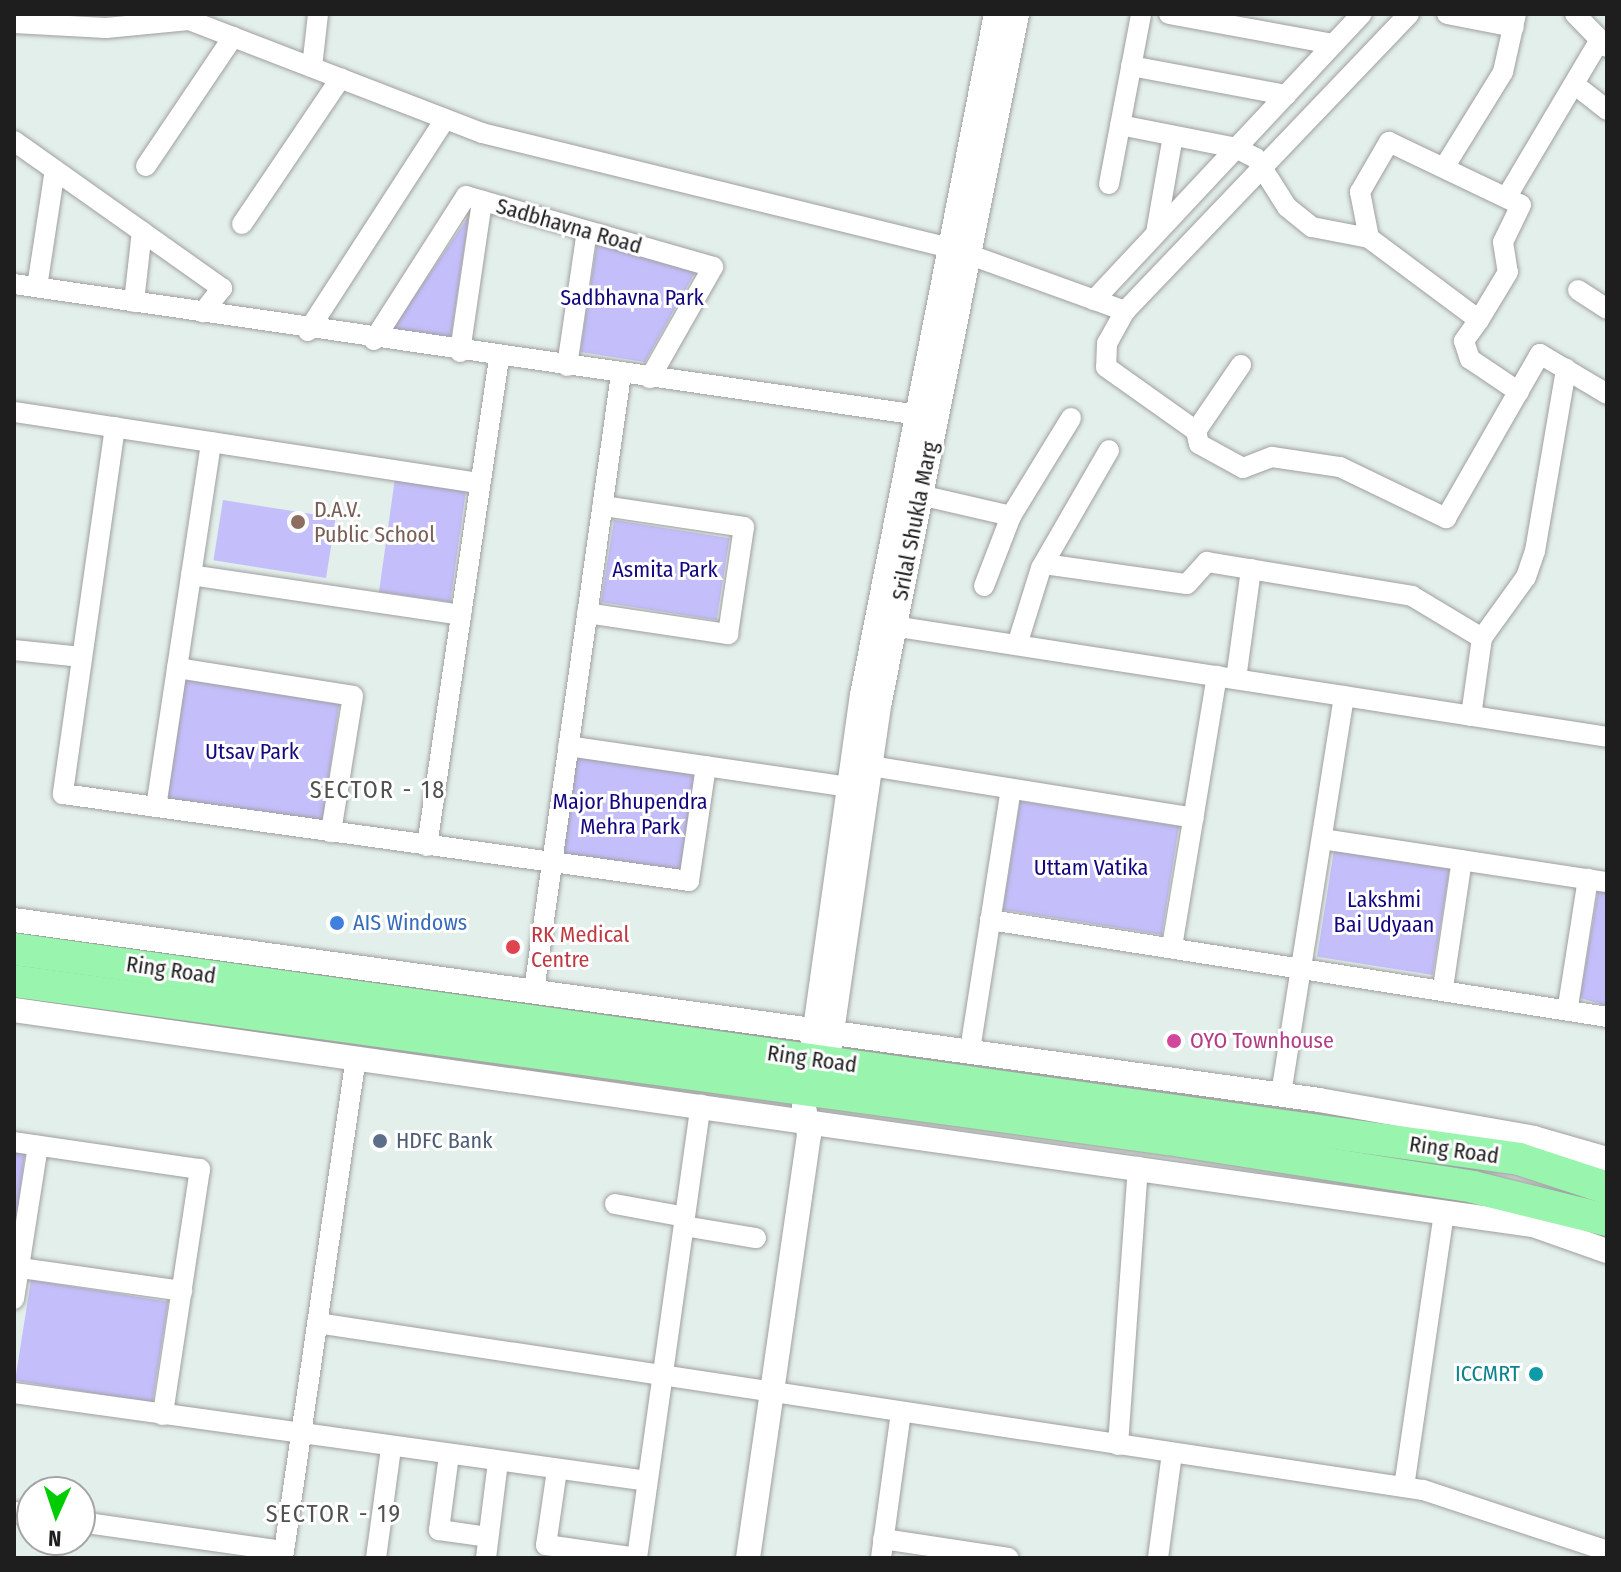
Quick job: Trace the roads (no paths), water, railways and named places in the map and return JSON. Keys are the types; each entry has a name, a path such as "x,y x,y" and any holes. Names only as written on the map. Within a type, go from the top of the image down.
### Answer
{"highway":[{"name":"Ring Road","path":"14,949 1473,1187 1607,1220"},
{"name":"Ring Road","path":"14,981 816,1082 1519,1159 1607,1188"}],"street":[{"path":"312,67 318,14"},
{"name":"Srilal Shukla Marg","path":"960,251 996,14"},
{"name":"Srilal Shukla Marg","path":"748,1558 859,777 885,624 960,251 1017,14"},
{"path":"1109,184 1141,14"},
{"path":"1169,14 1333,44"},
{"path":"1094,300 1362,14"},
{"path":"1409,14 1263,172 1125,311 1107,343 1106,367 1196,431 1199,444 1243,468 1272,457 1340,467 1446,518 1540,354 1607,394"},
{"path":"1445,166 1503,72 1515,20 1447,14"},
{"path":"1509,193 1574,84 1604,44 1575,14"},
{"path":"14,23 170,17 189,20 445,119 960,251 1125,311"},
{"path":"146,166 233,37"},
{"path":"1131,66 1286,95"},
{"path":"242,224 341,78"},
{"path":"1574,84 1607,110"},
{"path":"308,331 445,119"},
{"path":"1120,125 1236,148 1256,158 1263,172 1312,227 1369,238 1479,320"},
{"path":"1156,233 1173,136"},
{"path":"14,141 222,288 203,312"},
{"path":"1369,238 1360,192 1389,142 1509,193 1521,205 1503,242 1508,272 1464,341 1470,359 1519,392"},
{"path":"37,287 55,170"},
{"name":"Sadbhavna Road","path":"374,340 466,196 713,267 650,378"},
{"path":"460,352 482,201"},
{"path":"134,302 142,231"},
{"path":"567,366 587,231"},
{"path":"14,284 308,331 927,416"},
{"path":"1578,290 1607,309"},
{"path":"427,846 499,357"},
{"path":"1196,431 1241,365"},
{"path":"1471,716 1482,638 1526,577 1535,551 1566,369"},
{"path":"534,991 621,374"},
{"path":"14,412 480,483"},
{"path":"984,586 1011,516 1071,418"},
{"path":"115,427 63,794 689,881 706,766"},
{"path":"156,807 211,442"},
{"path":"1017,645 1044,564 1109,450"},
{"path":"912,493 1011,516"},
{"path":"587,613 728,634 744,527 603,506"},
{"path":"1044,564 1187,584 1207,562 1412,596 1482,638"},
{"path":"1172,947 1194,818 1251,569"},
{"path":"191,575 461,615"},
{"path":"885,624 1607,737"},
{"path":"14,650 82,657"},
{"path":"177,668 353,696 331,832"},
{"path":"1281,1094 1344,696"},
{"path":"568,746 706,766 1011,789 1194,818"},
{"path":"970,1050 1011,789"},
{"path":"1322,839 1597,881 1568,1006"},
{"path":"1443,988 1462,860"},
{"path":"14,920 534,991 816,1082 1138,1167 1533,1225 1607,1251"},
{"path":"990,920 1568,1006 1607,1017"},
{"path":"14,1010 701,1104 970,1050 1281,1094 1534,1138 1607,1159"},
{"path":"96,1525 284,1555 356,1057"},
{"path":"557,1470 546,1545 637,1558 701,1104"},
{"path":"14,1142 200,1169 163,1415"},
{"path":"14,1299 16,1268 38,1146"},
{"path":"1118,1445 1138,1167"},
{"path":"615,1204 756,1238"},
{"path":"1404,1487 1444,1212"},
{"path":"16,1268 182,1291"},
{"path":"317,1323 1404,1487 1607,1551"},
{"path":"14,1393 301,1436 647,1481"},
{"path":"901,1412 882,1549 1009,1558"},
{"path":"376,1558 391,1448"},
{"path":"1163,1557 1172,1453"},
{"path":"449,1455 439,1530 488,1537"},
{"path":"486,1558 498,1462"}],"place":[{"name":"D.A.V. Public School","path":"298,522"},
{"name":"AIS Windows","path":"337,923"},
{"name":"RK Medical Centre","path":"513,947"},
{"name":"OYO Townhouse","path":"1174,1041"},
{"name":"HDFC Bank","path":"380,1141"},
{"name":"ICCMRT","path":"1536,1374"}],"district":[{"name":"SECTOR - 18","path":"378,791"},
{"name":"SECTOR - 19","path":"334,1515"}],"park label":[{"name":"Sadbhavna Park","path":"632,298"},
{"name":"Asmita Park","path":"665,570"},
{"name":"Utsav Park","path":"252,752"},
{"name":"Major Bhupendra Mehra Park","path":"630,814"},
{"name":"Uttam Vatika","path":"1091,868"},
{"name":"Lakshmi Bai Udyaan","path":"1384,912"}]}
